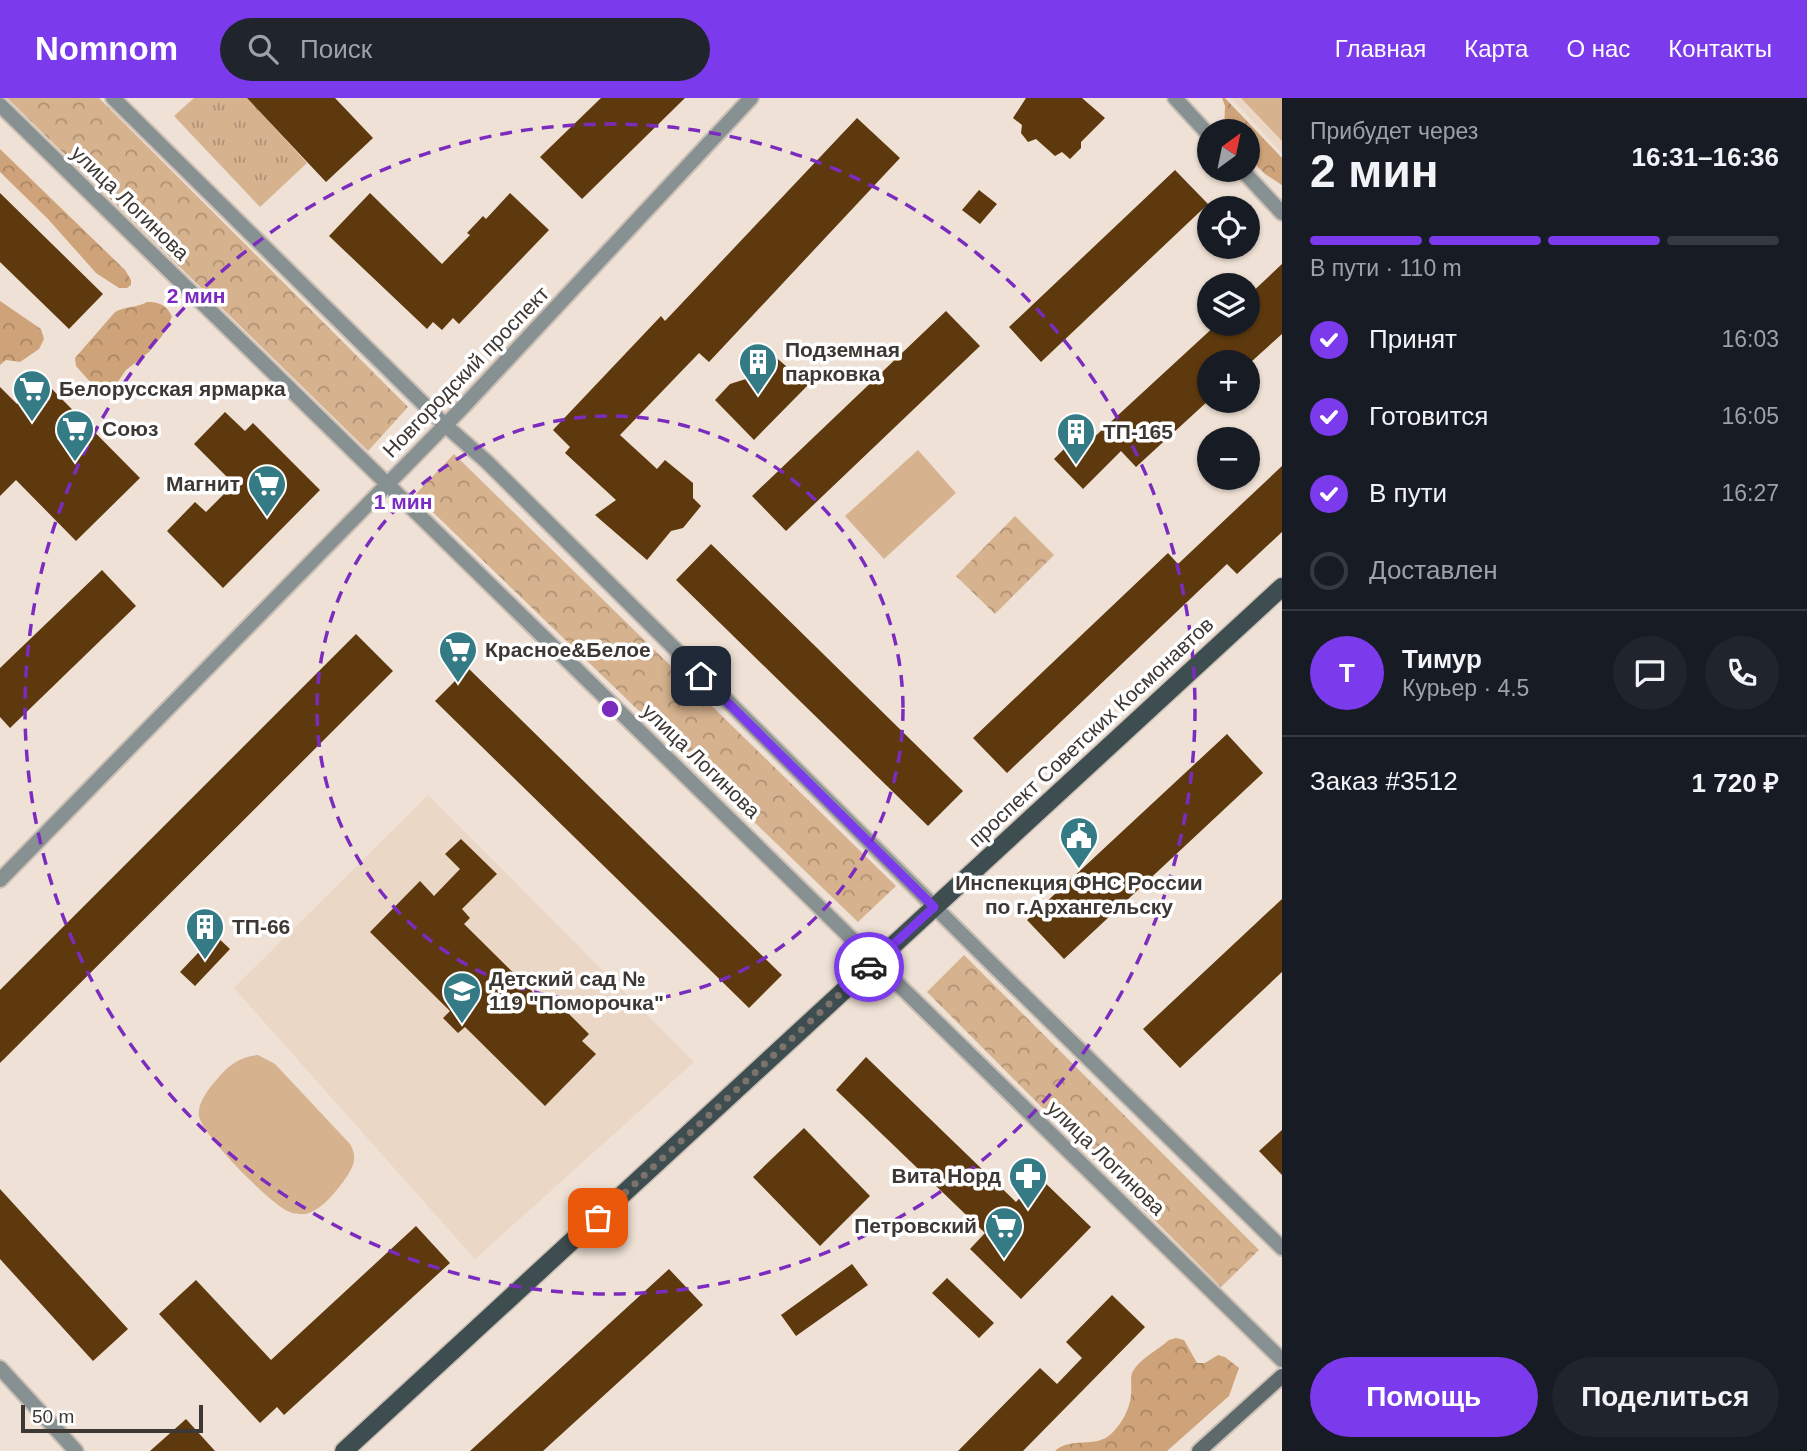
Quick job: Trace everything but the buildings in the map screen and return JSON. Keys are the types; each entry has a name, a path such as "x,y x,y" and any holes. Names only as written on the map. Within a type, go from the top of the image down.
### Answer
{"main road":[{"name":"проспект Советских Космонавтов","path":"344,1451 1282,587"},
{"path":"1199,1451 1282,1377"}],"street":[{"path":"113,98 445,425 487,462 934,907 1282,1248"},
{"name":"Новгородский проспект","path":"0,880 445,425 751,98"},
{"path":"1175,98 1197,122"},
{"name":"улица Логинова","path":"0,105 1282,1360"},
{"path":"1253,182 1282,213"},
{"path":"0,1368 76,1451"}],"shaded area":[{"path":"1231,98 1282,98 1282,153 1260,129 1260,119 1250,119"},
{"name":"Детский сад № 119 \"Поморочка\"","path":"428,795 694,1062 475,1259 234,988"}],"green space":[{"path":"7,98 99,98 408,407 368,451"},
{"path":"194,98 247,98 307,163 260,207 174,116"},
{"path":"1222,98 1245,119 1224,119"},
{"path":"1241,98 1282,98 1282,141"},
{"path":"1260,135 1282,158 1282,185 1260,169"},
{"path":"0,149 125,270 131,285 119,288 96,273 48,219 0,172"},
{"path":"0,301 41,329 44,339 39,349 20,362 6,360 0,365"},
{"path":"147,302 162,305 172,317 149,352 126,370 117,383 101,394 76,366 75,358 115,312"},
{"path":"918,450 956,493 884,559 845,516"},
{"path":"454,454 896,886 858,922 415,495"},
{"path":"1015,516 1054,555 995,614 956,576"},
{"path":"964,955 1259,1250 1221,1287 927,992"},
{"path":"258,1055 275,1064 353,1149 353,1164 343,1182 322,1205 306,1214 292,1213 268,1197 224,1153 199,1116 205,1096 222,1073 241,1059"},
{"path":"1169,1340 1184,1340 1197,1363 1205,1363 1218,1355 1239,1368 1229,1396 1167,1451 1055,1451 1068,1444 1098,1441 1111,1434 1129,1406 1131,1376 1135,1368"}],"way so far":[{"path":"598,1218 869,967"}],"place":[{"name":"Подземная парковка","path":"758,396"},
{"name":"Белорусская ярмарка","path":"32,423"},
{"name":"Союз","path":"75,463"},
{"name":"ТП-165","path":"1076,466"},
{"name":"Магнит","path":"267,518"},
{"name":"Красное&Белое","path":"458,684"},
{"name":"Инспекция ФНС России по г.Архангельску","path":"1079,870"},
{"name":"ТП-66","path":"205,961"},
{"name":"Детский сад № 119 \"Поморочка\"","path":"462,1025"},
{"name":"Вита Норд","path":"1028,1210"},
{"name":"Петровский","path":"1004,1260"}],"route":[{"path":"701,676 934,907 869,967"}]}
